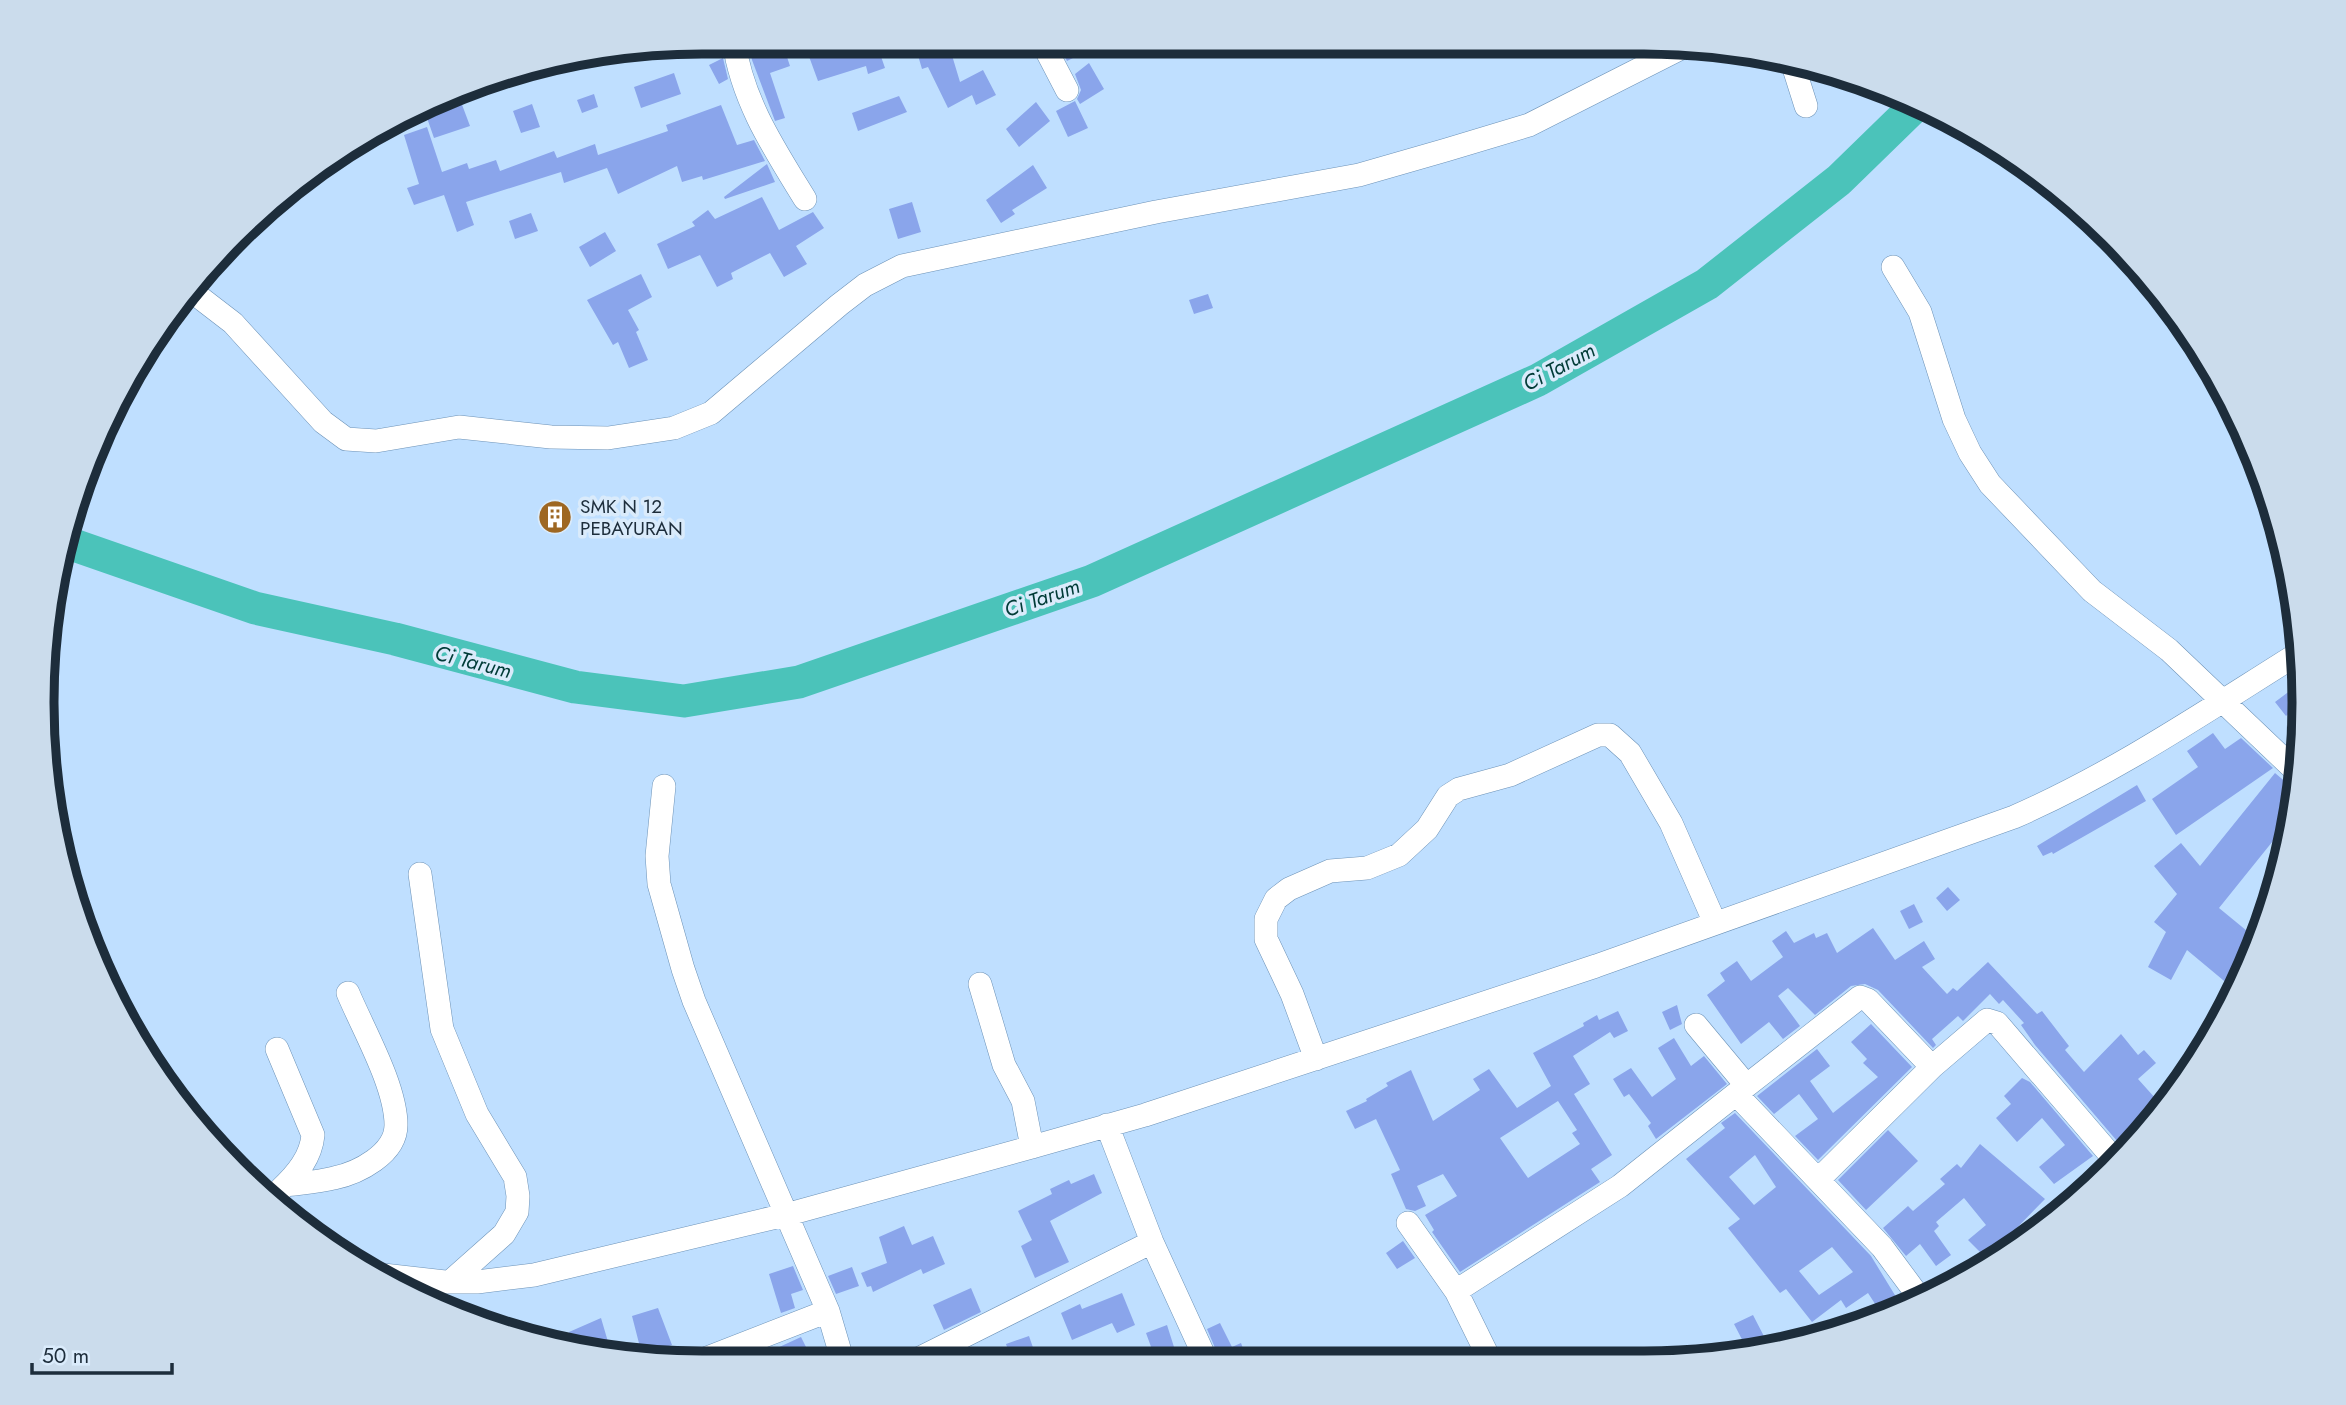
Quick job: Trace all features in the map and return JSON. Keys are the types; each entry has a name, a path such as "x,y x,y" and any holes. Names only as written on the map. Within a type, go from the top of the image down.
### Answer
{"street":[{"path":"737,54 744,84 761,126 805,199"},
{"path":"1048,54 1067,90"},
{"path":"198,296 233,323 323,422 346,439 376,442 459,427 583,439 674,428 696,421 729,400 839,305 865,285 902,266 1143,215 1359,175 1529,125 1667,55"},
{"path":"1795,73 1806,106"},
{"path":"1893,267 1920,312 1954,419 1970,453 1990,484 2092,591 2169,650 2288,764"},
{"path":"403,1277 450,1282 534,1275 789,1214 1032,1147 1316,1059 1934,847 2065,794 2129,760 2290,659"},
{"path":"1316,1059 1292,994 1266,939 1266,919 1276,899 1289,889 1330,871 1367,868 1399,855 1427,829 1448,796 1459,789 1510,775 1589,738 1611,735 1630,753 1671,823 1716,923"},
{"path":"664,786 657,856 659,884 670,927 694,1001 789,1214 828,1311 839,1351"},
{"path":"420,874 442,1029 477,1114 515,1177 518,1196 517,1212 504,1234 450,1282"},
{"path":"980,984 1004,1065 1023,1101 1032,1147"},
{"path":"280,1190 335,1178 359,1169 382,1154 392,1142 396,1126 388,1088 348,993"},
{"path":"1456,1291 1620,1186 1860,997 1868,1000 1932,1068"},
{"path":"1818,1180 1932,1068 1987,1020 1993,1020 2109,1153"},
{"path":"1696,1025 1741,1089 1818,1180 1882,1247 1915,1291"},
{"path":"277,1049 313,1135 307,1157 280,1190"},
{"path":"1107,1125 1152,1242 1202,1351"},
{"path":"1408,1223 1456,1291 1486,1351"},
{"path":"934,1351 1152,1242"},
{"path":"725,1351 828,1311"}],"building":[{"path":"751,54 786,54 790,66 770,73 785,118 775,121"},
{"path":"808,54 880,54 885,68 868,74 866,66 818,81"},
{"path":"918,54 952,54 960,82 983,70 996,95 976,105 972,95 948,108 928,67 922,69"},
{"path":"1064,54 1081,54 1067,61"},
{"path":"723,58 728,79 719,84 709,65"},
{"path":"1089,63 1104,89 1080,104 1077,99 1081,90 1075,74"},
{"path":"674,73 681,94 641,108 634,87"},
{"path":"594,94 598,107 582,113 577,100"},
{"path":"899,96 907,112 858,131 852,113"},
{"path":"1075,101 1088,128 1068,137 1056,111"},
{"path":"461,102 470,126 434,138 426,116"},
{"path":"1036,102 1050,121 1019,147 1006,129"},
{"path":"532,104 540,127 521,133 513,111"},
{"path":"721,105 737,145 754,140 765,161 703,180 702,176 682,182 677,166 618,194 607,168 564,183 561,172 466,202 474,225 457,232 444,195 414,205 407,188 419,184 404,135 427,127 442,172 467,163 469,169 496,160 500,171 554,151 557,158 595,144 598,155 668,131 666,125"},
{"path":"767,164 775,182 725,199 724,197"},
{"path":"1033,165 1047,188 1012,210 1015,214 1001,223 986,200"},
{"path":"762,197 779,230 813,212 824,228 796,246 807,264 784,277 770,253 731,273 733,279 717,287 700,255 668,269 657,244 695,226 692,222 708,210 715,219"},
{"path":"912,202 921,232 898,239 889,209"},
{"path":"531,213 538,231 515,239 509,221"},
{"path":"605,232 616,251 590,267 579,247"},
{"path":"641,274 652,297 628,310 639,330 636,332 648,360 629,368 618,342 613,345 587,300"},
{"path":"1208,294 1213,308 1194,314 1189,300"},
{"name":"SMK N 12 PEBAYURAN","path":"565,504 569,525 545,529 540,508"},
{"path":"2291,690 2292,711 2286,716 2275,702"},
{"path":"2213,733 2225,749 2241,738 2273,768 2176,835 2152,799 2198,767 2187,751"},
{"path":"2275,773 2286,783 2278,835 2219,908 2249,933 2227,984 2187,950 2171,980 2148,967 2166,932 2154,922 2177,894 2154,866 2181,843 2200,866"},
{"path":"2137,785 2146,801 2053,854 2052,852 2043,856 2037,846"},
{"path":"1948,887 1960,900 1947,911 1936,898"},
{"path":"1914,904 1923,922 1909,929 1900,911"},
{"path":"1873,928 1895,960 1924,941 1935,959 1922,967 1947,994 1953,988 1957,991 1988,962 2037,1014 2042,1011 2069,1046 2065,1050 2084,1072 2121,1034 2138,1055 2144,1050 2156,1063 2138,1079 2156,1099 2146,1107 2148,1109 2119,1143 2035,1045 2021,1025 2024,1023 2003,1000 1999,1004 1990,994 1963,1021 1958,1016 1932,1039 1936,1045 1933,1048 1878,990 1865,984 1851,986 1815,1015 1788,988 1778,996 1800,1026 1783,1039 1769,1022 1741,1044 1707,995 1725,981 1720,973 1737,961 1751,981 1783,957 1772,941 1786,931 1794,943 1814,933 1816,938 1827,933 1837,953"},
{"path":"1677,1005 1682,1024 1670,1030 1662,1012"},
{"path":"1618,1011 1628,1031 1614,1038 1610,1032 1573,1056 1590,1084 1574,1094 1612,1155 1591,1169 1600,1182 1460,1272 1432,1232 1434,1230 1425,1215 1457,1196 1443,1174 1417,1186 1426,1206 1415,1211 1406,1209 1391,1174 1400,1170 1376,1119 1355,1129 1346,1111 1367,1101 1366,1099 1388,1086 1386,1083 1411,1070 1433,1121 1480,1090 1473,1079 1489,1069 1517,1108 1551,1086 1533,1053 1584,1026 1583,1023 1597,1015 1599,1020","holes":["1558,1101 1577,1130 1572,1133 1580,1144 1528,1178 1500,1138"]},
{"path":"1871,1024 1912,1067 1818,1160 1795,1136 1818,1119 1799,1094 1774,1114 1757,1096 1817,1049 1830,1066 1810,1081 1833,1113 1878,1077 1863,1063 1867,1059 1851,1042"},
{"path":"1674,1038 1691,1066 1704,1056 1727,1084 1656,1139 1648,1126 1651,1123 1629,1094 1624,1097 1613,1079 1631,1068 1652,1097 1676,1079 1658,1048"},
{"path":"2022,1078 2030,1082 2093,1156 2054,1184 2039,1167 2065,1145 2042,1118 2017,1142 1996,1118 2011,1104 2004,1096"},
{"path":"1735,1113 1871,1256 1897,1299 1877,1307 1868,1293 1846,1308 1841,1300 1812,1322 1786,1289 1780,1293 1728,1228 1740,1219 1686,1159 1725,1128 1721,1123","holes":["1755,1155 1776,1187 1754,1205 1729,1177","1832,1247 1853,1272 1819,1295 1799,1271"]},
{"path":"1888,1130 1918,1161 1866,1210 1838,1180"},
{"path":"1980,1144 2045,1199 2006,1241 1983,1255 1968,1240 1986,1225 1964,1198 1936,1222 1939,1226 1934,1231 1951,1255 1936,1266 1920,1244 1906,1256 1883,1228 1908,1206 1913,1211 1945,1184 1940,1179 1957,1164 1961,1168"},
{"path":"1094,1174 1102,1193 1050,1221 1069,1262 1035,1278 1021,1246 1032,1240 1018,1211 1052,1194 1050,1189 1069,1180 1071,1184"},
{"path":"904,1226 912,1245 933,1236 945,1264 923,1274 921,1269 873,1292 871,1286 867,1287 861,1273 887,1263 879,1237"},
{"path":"1403,1241 1415,1258 1397,1269 1386,1253"},
{"path":"793,1266 803,1290 791,1294 795,1308 781,1313 769,1274"},
{"path":"852,1267 859,1286 836,1294 828,1276"},
{"path":"971,1288 981,1312 944,1330 933,1305"},
{"path":"1122,1293 1135,1325 1117,1333 1112,1323 1072,1340 1061,1313 1080,1304 1082,1309"},
{"path":"658,1308 672,1345 660,1349 640,1347 632,1316"},
{"path":"1753,1315 1765,1339 1744,1342 1734,1324"},
{"path":"601,1318 608,1343 571,1337 569,1332"},
{"path":"1220,1323 1232,1347 1241,1343 1244,1351 1216,1351 1207,1329"},
{"path":"1167,1325 1174,1347 1153,1351 1146,1333"},
{"path":"1029,1336 1034,1351 1008,1351 1006,1344"},
{"path":"801,1337 808,1351 771,1351"}],"waterway":[{"name":"Ci Tarum","path":"74,545 255,608 395,639 575,687 684,701 799,682 1092,581 1538,380 1707,284 1839,180 1909,112"}],"place":[{"name":"SMK N 12 PEBAYURAN","path":"555,517"}]}
